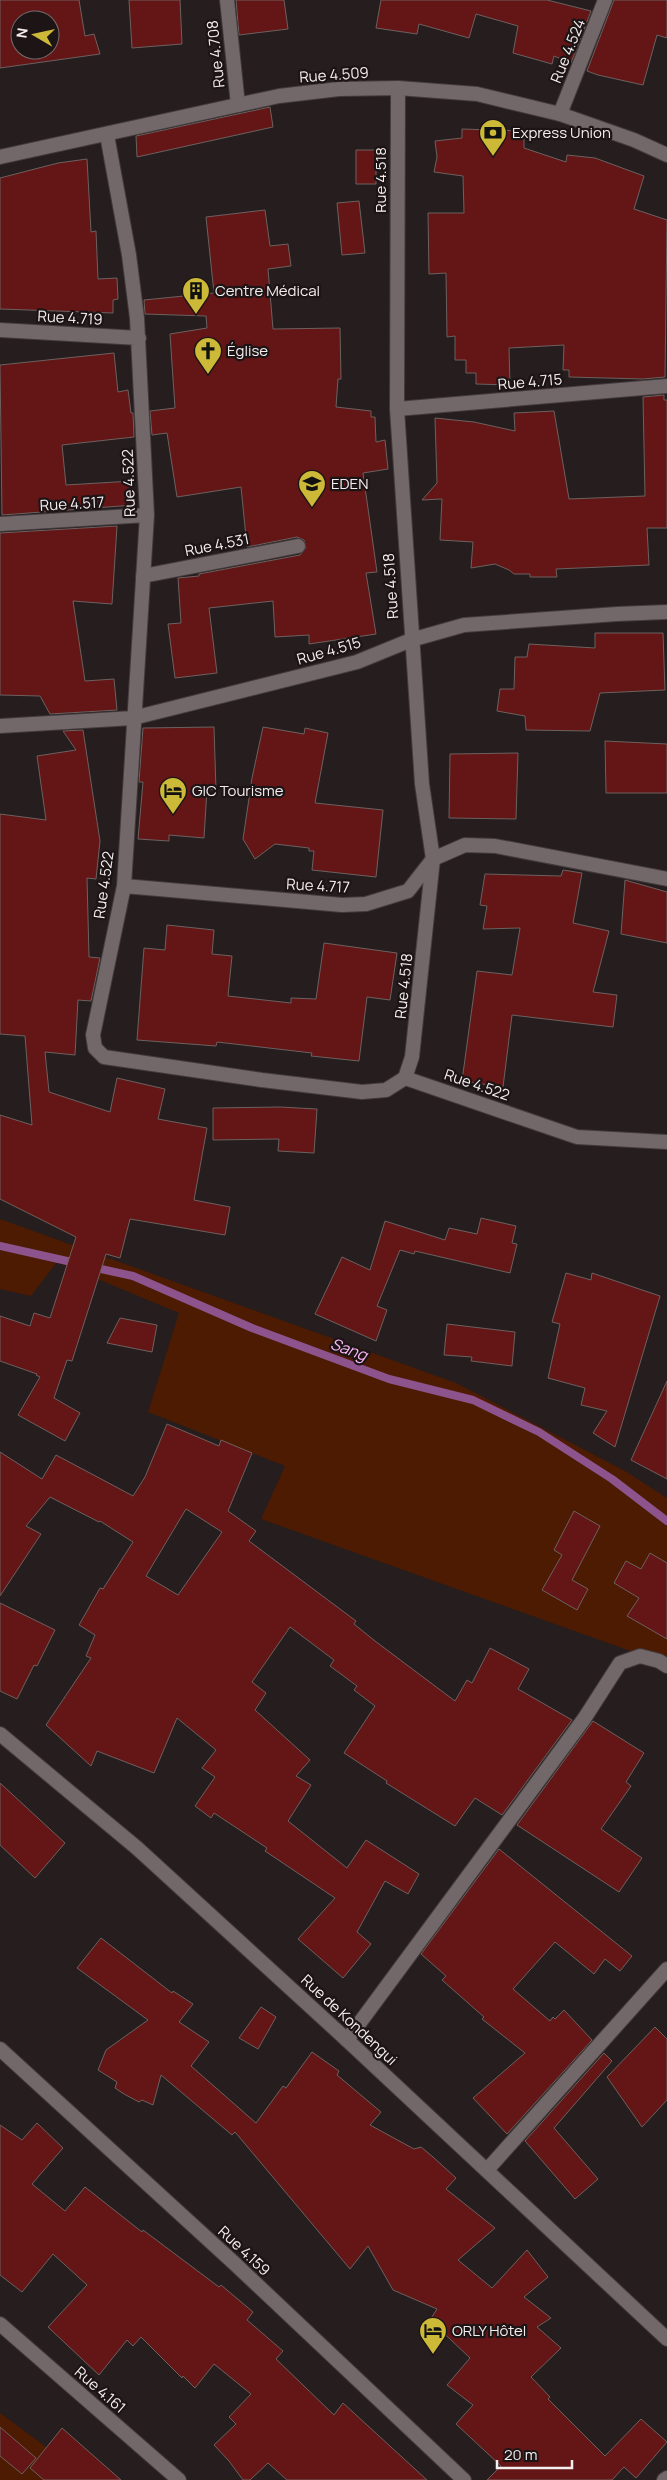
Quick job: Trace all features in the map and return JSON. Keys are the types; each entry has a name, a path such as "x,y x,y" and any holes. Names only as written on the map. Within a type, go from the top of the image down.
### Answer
{"street":[{"name":"Rue 4.708","path":"227,0 238,105"},
{"name":"Rue 4.524","path":"560,114 605,0"},
{"name":"Rue 4.509","path":"0,157 279,96 339,89 398,88 477,94 560,114 634,140 667,155"},
{"name":"Rue 4.518","path":"398,88 397,409 422,784 433,859 412,1057 405,1078"},
{"name":"Rue 4.522","path":"107,135 129,255 139,338 147,516 124,886 92,1035 95,1048 104,1057 262,1080 362,1092 386,1090 405,1078 577,1137 667,1142"},
{"name":"Rue 4.719","path":"0,330 139,338"},
{"name":"Rue 4.715","path":"397,409 667,386"},
{"name":"Rue 4.517","path":"0,524 147,516"},
{"name":"Rue 4.531","path":"143,576 298,546"},
{"name":"Rue 4.515","path":"0,726 133,718 357,662 411,640 464,625 667,612"},
{"name":"Rue 4.717","path":"124,886 342,905 366,904 408,891 433,859 465,845 495,846 667,880"},
{"path":"347,2040 584,1719 620,1663 640,1656 659,1661 667,1666"},
{"name":"Rue de Kondengui","path":"0,1734 137,1848 347,2040 667,2340"},
{"path":"487,2170 667,1969"},
{"name":"Rue 4.159","path":"0,2049 234,2263 464,2480"},
{"name":"Rue 4.161","path":"0,2324 179,2480"}],"shaded area":[{"path":"0,1219 456,1383 625,1471 667,1498 667,1664 261,1519 285,1466 148,1412 179,1313 57,1262 31,1296 0,1289"},
{"path":"0,2413 91,2480 0,2480"}],"building":[{"path":"0,0 79,0 85,36 94,34 100,54 60,60 60,10 10,10 10,60 57,60 0,68"},
{"path":"129,0 180,0 182,44 132,48"},
{"path":"236,0 284,0 288,29 239,35"},
{"path":"381,0 547,0 591,11 571,63 554,56 552,64 513,53 518,26 476,14 469,38 419,24 417,34 376,28"},
{"path":"614,0 667,0 667,38 657,35 643,85 587,71"},
{"path":"270,107 273,127 137,157 136,136"},
{"path":"462,129 524,131 524,148 566,162 567,155 595,158 644,176 634,209 667,220 665,377 643,379 569,377 569,370 563,370 564,345 509,348 510,385 476,384 476,373 466,373 466,360 455,360 455,336 447,337 446,273 429,274 428,213 464,213 463,176 434,172 437,157 435,141 462,138"},
{"path":"356,150 376,150 376,184 356,184"},
{"path":"87,159 91,232 96,231 98,279 117,278 118,299 113,300 113,313 0,309 0,178 58,163"},
{"path":"359,201 365,253 342,255 337,203"},
{"path":"265,210 270,246 288,244 291,266 268,269 273,329 340,328 341,379 338,379 336,407 371,411 371,417 375,417 376,442 385,440 388,469 363,473 377,572 366,573 376,634 309,644 309,635 275,637 273,601 209,608 217,673 175,678 168,624 181,623 178,578 199,576 199,574 300,555 306,548 304,540 297,537 247,547 241,487 177,497 167,433 152,435 150,411 175,408 170,334 207,328 206,316 145,314 144,300 214,293 206,217"},
{"path":"114,353 118,392 128,390 131,413 133,413 134,437 62,445 66,485 132,481 134,505 2,515 0,365"},
{"path":"664,395 664,400 667,400 667,528 647,528 649,565 556,569 557,577 530,577 530,574 514,574 495,564 471,568 473,542 440,540 442,499 422,500 437,483 435,418 474,422 515,431 514,413 554,411 569,499 645,496 643,397"},
{"path":"117,526 112,604 73,601 85,681 114,679 117,710 50,714 40,696 0,695 0,533"},
{"path":"595,633 663,633 665,690 600,693 590,731 526,730 525,716 497,711 500,689 514,689 515,657 527,657 529,644 595,648"},
{"path":"214,727 216,790 207,789 204,838 169,835 169,841 138,839 143,782 139,782 143,728"},
{"path":"263,727 304,734 305,728 328,733 315,803 383,810 376,877 312,870 314,851 309,851 309,848 275,844 255,859 243,839 252,778"},
{"path":"83,730 100,841 96,879 87,878 89,957 100,958 91,1001 78,1000 75,1055 45,1052 49,1092 110,1112 117,1078 165,1089 158,1119 207,1128 194,1200 230,1207 225,1235 130,1219 120,1258 106,1254 72,1361 67,1360 54,1398 80,1413 65,1441 18,1415 40,1377 37,1374 0,1361 0,1316 30,1326 34,1313 50,1318 76,1237 0,1199 0,1115 32,1125 25,1036 0,1034 0,814 46,820 37,756 76,750 63,731"},
{"path":"605,741 667,744 667,793 606,793"},
{"path":"518,753 516,819 449,818 450,754"},
{"path":"563,870 582,873 573,923 609,931 593,992 617,995 613,1027 512,1015 503,1087 462,1081 477,971 512,975 520,928 483,929 487,906 480,905 485,874 561,876"},
{"path":"625,880 667,892 667,943 621,934"},
{"path":"167,925 214,930 212,954 232,956 228,996 291,1003 291,998 316,999 324,943 397,953 390,1000 367,997 359,1061 311,1056 312,1053 217,1042 216,1046 137,1040 144,948 165,950"},
{"path":"280,1107 317,1109 314,1153 278,1151 279,1139 213,1140 213,1108"},
{"path":"481,1218 516,1226 512,1243 517,1244 510,1273 415,1251 414,1254 400,1250 377,1306 387,1310 376,1341 315,1314 342,1257 370,1270 385,1221 445,1240 449,1228 477,1234"},
{"path":"566,1273 591,1280 592,1273 660,1296 615,1447 593,1433 607,1411 581,1405 585,1388 548,1378 560,1324 552,1322"},
{"path":"120,1318 157,1325 152,1352 107,1343"},
{"path":"447,1324 515,1332 512,1366 471,1361 472,1357 444,1355"},
{"path":"667,1381 667,1479 631,1460"},
{"path":"167,1424 219,1446 221,1440 252,1453 228,1511 256,1531 249,1541 356,1621 354,1624 375,1641 455,1701 467,1680 472,1683 490,1648 529,1669 518,1689 572,1720 502,1815 475,1798 455,1826 386,1783 387,1781 344,1753 375,1706 354,1690 357,1686 330,1666 334,1660 290,1627 252,1682 266,1693 255,1710 310,1760 296,1776 311,1785 288,1821 347,1868 366,1840 419,1874 408,1894 385,1881 357,1932 371,1944 343,1978 298,1939 335,1898 265,1851 267,1848 214,1813 211,1818 195,1806 215,1777 202,1768 216,1750 177,1718 154,1773 97,1751 91,1766 46,1725 91,1658 86,1656 95,1635 79,1625 100,1588 103,1589 133,1542 100,1521 50,1497 26,1526 41,1534 0,1596 0,1452 42,1479 56,1455 133,1496 145,1477","holes":["186,1509 222,1532 178,1595 146,1576"]},
{"path":"574,1511 600,1526 572,1580 588,1589 577,1610 542,1590 562,1555 554,1550"},
{"path":"650,1553 667,1563 667,1639 627,1616 639,1598 614,1583 626,1561 641,1569"},
{"path":"0,1603 55,1630 37,1666 34,1665 17,1699 0,1691"},
{"path":"593,1721 644,1753 626,1782 631,1786 601,1829 642,1858 619,1892 517,1825"},
{"path":"0,1783 65,1843 35,1878 0,1845"},
{"path":"499,1849 632,1956 620,1971 605,1959 594,1974 555,1942 513,1989 550,2021 553,2017 555,2019 564,2010 592,2040 507,2134 473,2098 525,2053 482,2019 484,2017 442,1980 446,1976 421,1954"},
{"path":"101,1938 172,1993 173,1991 193,2004 179,2022 209,2042 191,2066 256,2123 283,2086 286,2088 312,2052 339,2071 337,2075 381,2112 370,2125 414,2149 421,2147 456,2178 446,2189 495,2228 458,2260 492,2288 527,2250 548,2277 524,2297 551,2318 537,2327 561,2348 531,2377 550,2397 548,2399 605,2456 641,2419 667,2442 636,2478 624,2467 612,2480 487,2480 501,2466 456,2424 473,2405 447,2385 470,2358 430,2320 437,2309 393,2290 368,2246 350,2269 235,2132 232,2135 161,2075 153,2105 142,2100 139,2102 124,2094 115,2088 117,2082 98,2070 106,2050 148,2020 77,1968"},
{"path":"261,2007 276,2017 258,2049 239,2038"},
{"path":"655,2027 667,2039 667,2100 642,2127 607,2077"},
{"path":"604,2053 612,2061 554,2128 598,2179 575,2199 525,2141"},
{"path":"37,2123 63,2148 32,2184 65,2211 85,2187 142,2232 143,2230 219,2287 221,2285 253,2312 247,2320 283,2351 276,2359 334,2415 343,2403 427,2480 287,2480 268,2463 250,2480 243,2480 214,2445 236,2424 229,2417 251,2394 214,2364 195,2388 183,2376 182,2378 141,2337 133,2346 127,2340 99,2375 48,2327 87,2285 53,2254 22,2292 0,2275 0,2125 22,2140"},
{"path":"0,2427 36,2458 22,2474 0,2456"},
{"path":"62,2428 121,2480 44,2480 30,2468"}],"waterway":[{"name":"Sang","path":"0,1246 76,1263"},
{"name":"Sang","path":"92,1267 133,1276 252,1328 389,1379 473,1400 539,1432 612,1479 667,1521"}],"place":[{"name":"Express Union","path":"493,157"},
{"name":"Centre Médical","path":"196,315"},
{"name":"Église","path":"208,375"},
{"name":"EDEN","path":"312,508"},
{"name":"GIC Tourisme","path":"173,815"},
{"name":"ORLY Hôtel","path":"433,2355"}]}
